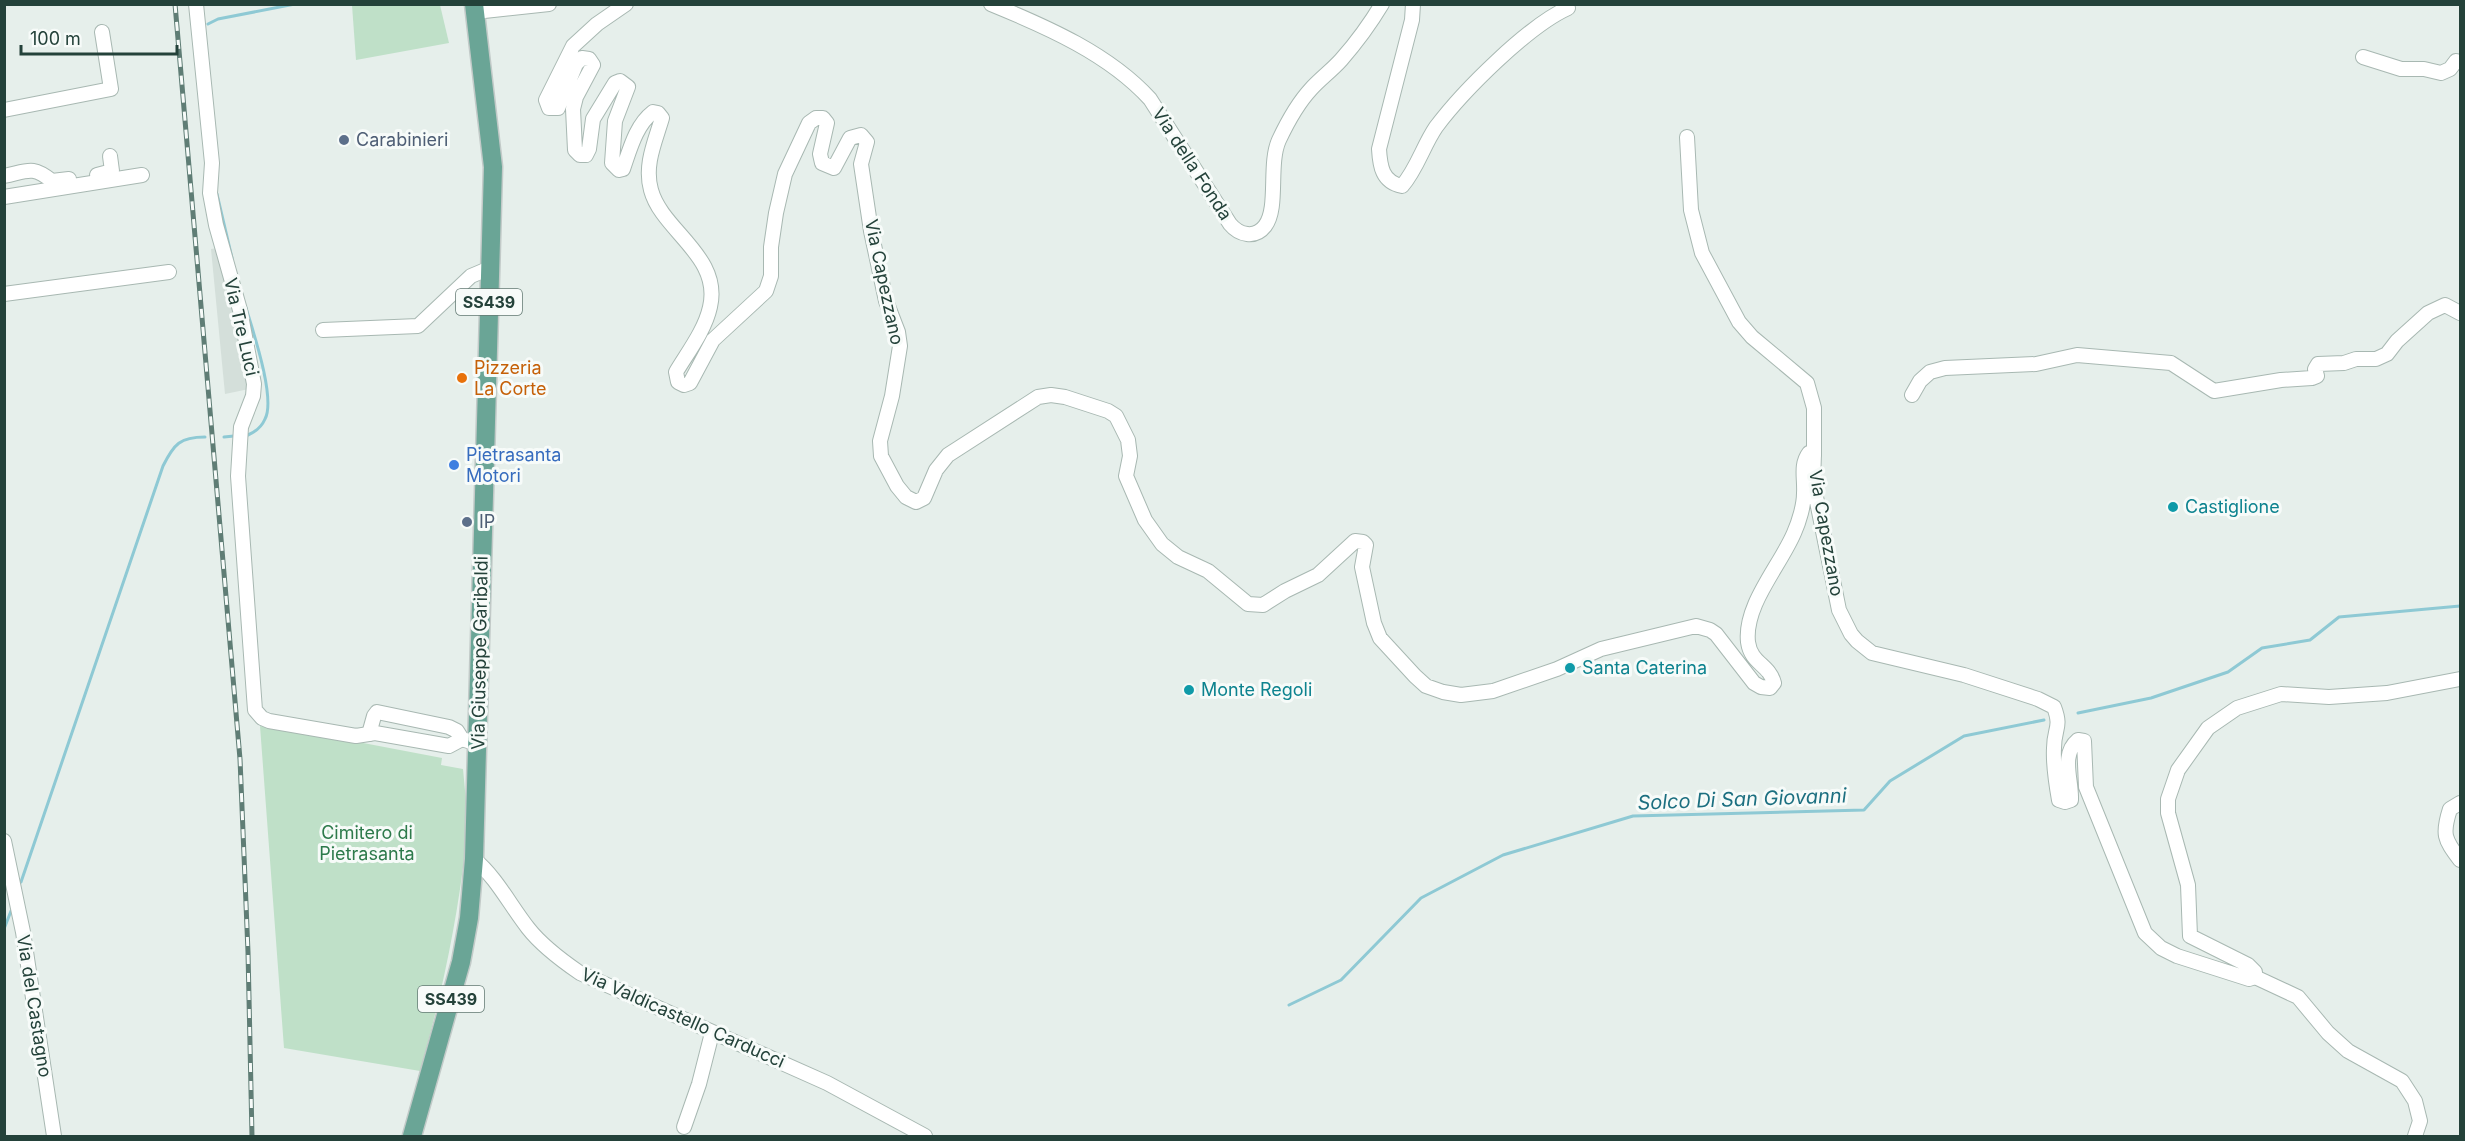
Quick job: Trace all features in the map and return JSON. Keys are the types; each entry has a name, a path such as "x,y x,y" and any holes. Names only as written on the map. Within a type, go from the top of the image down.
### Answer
{"main road":[{"name":"Via Giuseppe Garibaldi","path":"474,859 470,742 493,167 475,8"},
{"name":"SS439","path":"412,1137 461,962 469,918 474,859"}],"street":[{"name":"Via Tre Luci","path":"196,4 212,163 210,193 216,225 240,310 255,384 254,396 241,427 238,476 255,710 262,718 269,721 356,736 369,734 449,746 470,742"},
{"path":"475,8 549,4"},
{"name":"Via Capezzano","path":"626,4 590,30 573,46 546,104 549,108 558,108 576,64 582,58 589,59 593,65 576,97 573,109 575,150 580,155 586,155 590,149 593,119 615,83 625,82 628,87 615,121 612,156 612,163 620,170 623,169 636,134 648,116 653,112 658,113 662,118 651,148 651,189 654,200 696,252 705,268 711,293 711,306 701,330 676,372 678,382 684,385 690,383 713,340 766,291 771,276 771,247 776,213 786,174 809,123 816,117 823,118 827,123 820,154 822,163 827,167 834,168 850,138 861,135 867,142 861,164 871,231 886,301 898,332 900,346 892,396 880,441 881,456 897,486 906,497 916,502 924,498 936,470 948,455 1038,397 1051,395 1065,397 1108,411 1116,416 1128,440 1130,456 1126,476 1145,520 1162,544 1176,556 1188,564 1208,571 1248,604 1263,605 1326,570 1355,541 1363,542 1366,545 1362,567 1380,638 1397,659 1426,686 1443,692 1461,694 1493,691 1557,669 1601,649 1696,626 1716,634 1754,683 1770,688 1774,683 1772,677 1753,659 1748,643 1748,633 1759,596 1778,566 1795,531 1804,493 1803,477 1806,457 1809,453 1814,454 1814,482 1839,610 1851,634 1872,653 1964,675 2054,706 2059,720 2054,745 2055,781 2059,800 2065,802 2071,800 2068,757 2073,744 2078,740 2084,741 2086,787 2145,933 2162,948 2177,956 2215,967 2241,978 2255,977"},
{"name":"Via della Fonda","path":"991,4 1072,42 1135,82 1150,99 1230,224 1240,233 1247,234 1260,230 1269,220 1273,191 1273,158 1290,120 1310,90 1340,61 1382,4"},
{"path":"1413,4 1412,20 1379,149 1385,178 1393,184 1402,186 1410,177 1435,129 1469,89 1521,40 1557,13 1568,8"},
{"path":"4,110 111,89 102,32"},
{"path":"2363,57 2401,69 2424,69 2441,74 2450,69 2456,61 2460,62"},
{"path":"1687,137 1691,210 1702,253 1739,322 1752,337 1807,383 1814,408 1814,454"},
{"path":"4,176 33,170 40,171 55,181 110,173 113,169 110,156"},
{"path":"4,197 142,176"},
{"path":"323,330 418,326 471,276 490,268"},
{"path":"4,294 169,272"},
{"path":"1912,395 1920,381 1930,372 1945,368 2036,364 2077,355 2171,363 2214,391 2281,380 2312,378 2317,376 2315,369 2318,364 2376,359 2387,354 2397,341 2428,313 2445,305 2460,313"},
{"path":"2415,1137 2420,1121 2418,1111 2415,1101 2402,1081 2348,1051 2328,1033 2298,997 2255,977 2255,972 2248,965 2190,936 2188,885 2168,813 2168,799 2178,770 2208,728 2237,708 2281,694 2329,697 2387,693 2460,679"},
{"path":"369,734 377,712 449,727 457,730 470,742"},
{"path":"2460,803 2450,809 2444,829 2451,848 2460,860"},
{"name":"Via del Castagno","path":"4,841 23,932 54,1137"},
{"name":"Via Valdicastello Carducci","path":"474,859 488,872 529,929 562,960 602,984 827,1083 926,1137"},
{"path":"684,1127 699,1084 712,1033"}],"shaded area":[{"path":"218,248 243,351 249,389 225,394 211,249"}],"green space":[{"path":"352,5 440,5 449,43 356,60"},
{"name":"Cimitero di Pietrasanta","path":"260,726 316,734 442,758 441,765 463,769 467,825 462,873 448,958 420,1071 284,1048"}],"waterway":[{"path":"208,24 218,19 295,4"},
{"path":"217,194 232,258"},
{"path":"246,308 258,348 268,396 268,409 264,422 248,435"},
{"path":"224,437 234,436"},
{"path":"21,882 163,466 179,443 189,438 205,437"},
{"name":"Solco Di San Giovanni","path":"2078,713 2151,698 2228,672 2262,648 2310,640 2339,617 2460,606"},
{"name":"Solco Di San Giovanni","path":"1289,1005 1341,980 1421,898 1503,855 1633,816 1864,810 1890,781 1964,736 2044,720"},
{"path":"4,929 11,911"}],"railway":[{"path":"175,4 240,759 248,952 252,1136"}],"place":[{"name":"Carabinieri","path":"344,140"},
{"name":"Pizzeria La Corte","path":"462,378"},
{"name":"Pietrasanta Motori","path":"454,465"},
{"name":"Castiglione","path":"2173,507"},
{"name":"IP","path":"467,522"},
{"name":"Santa Caterina","path":"1570,668"},
{"name":"Monte Regoli","path":"1189,690"}]}
